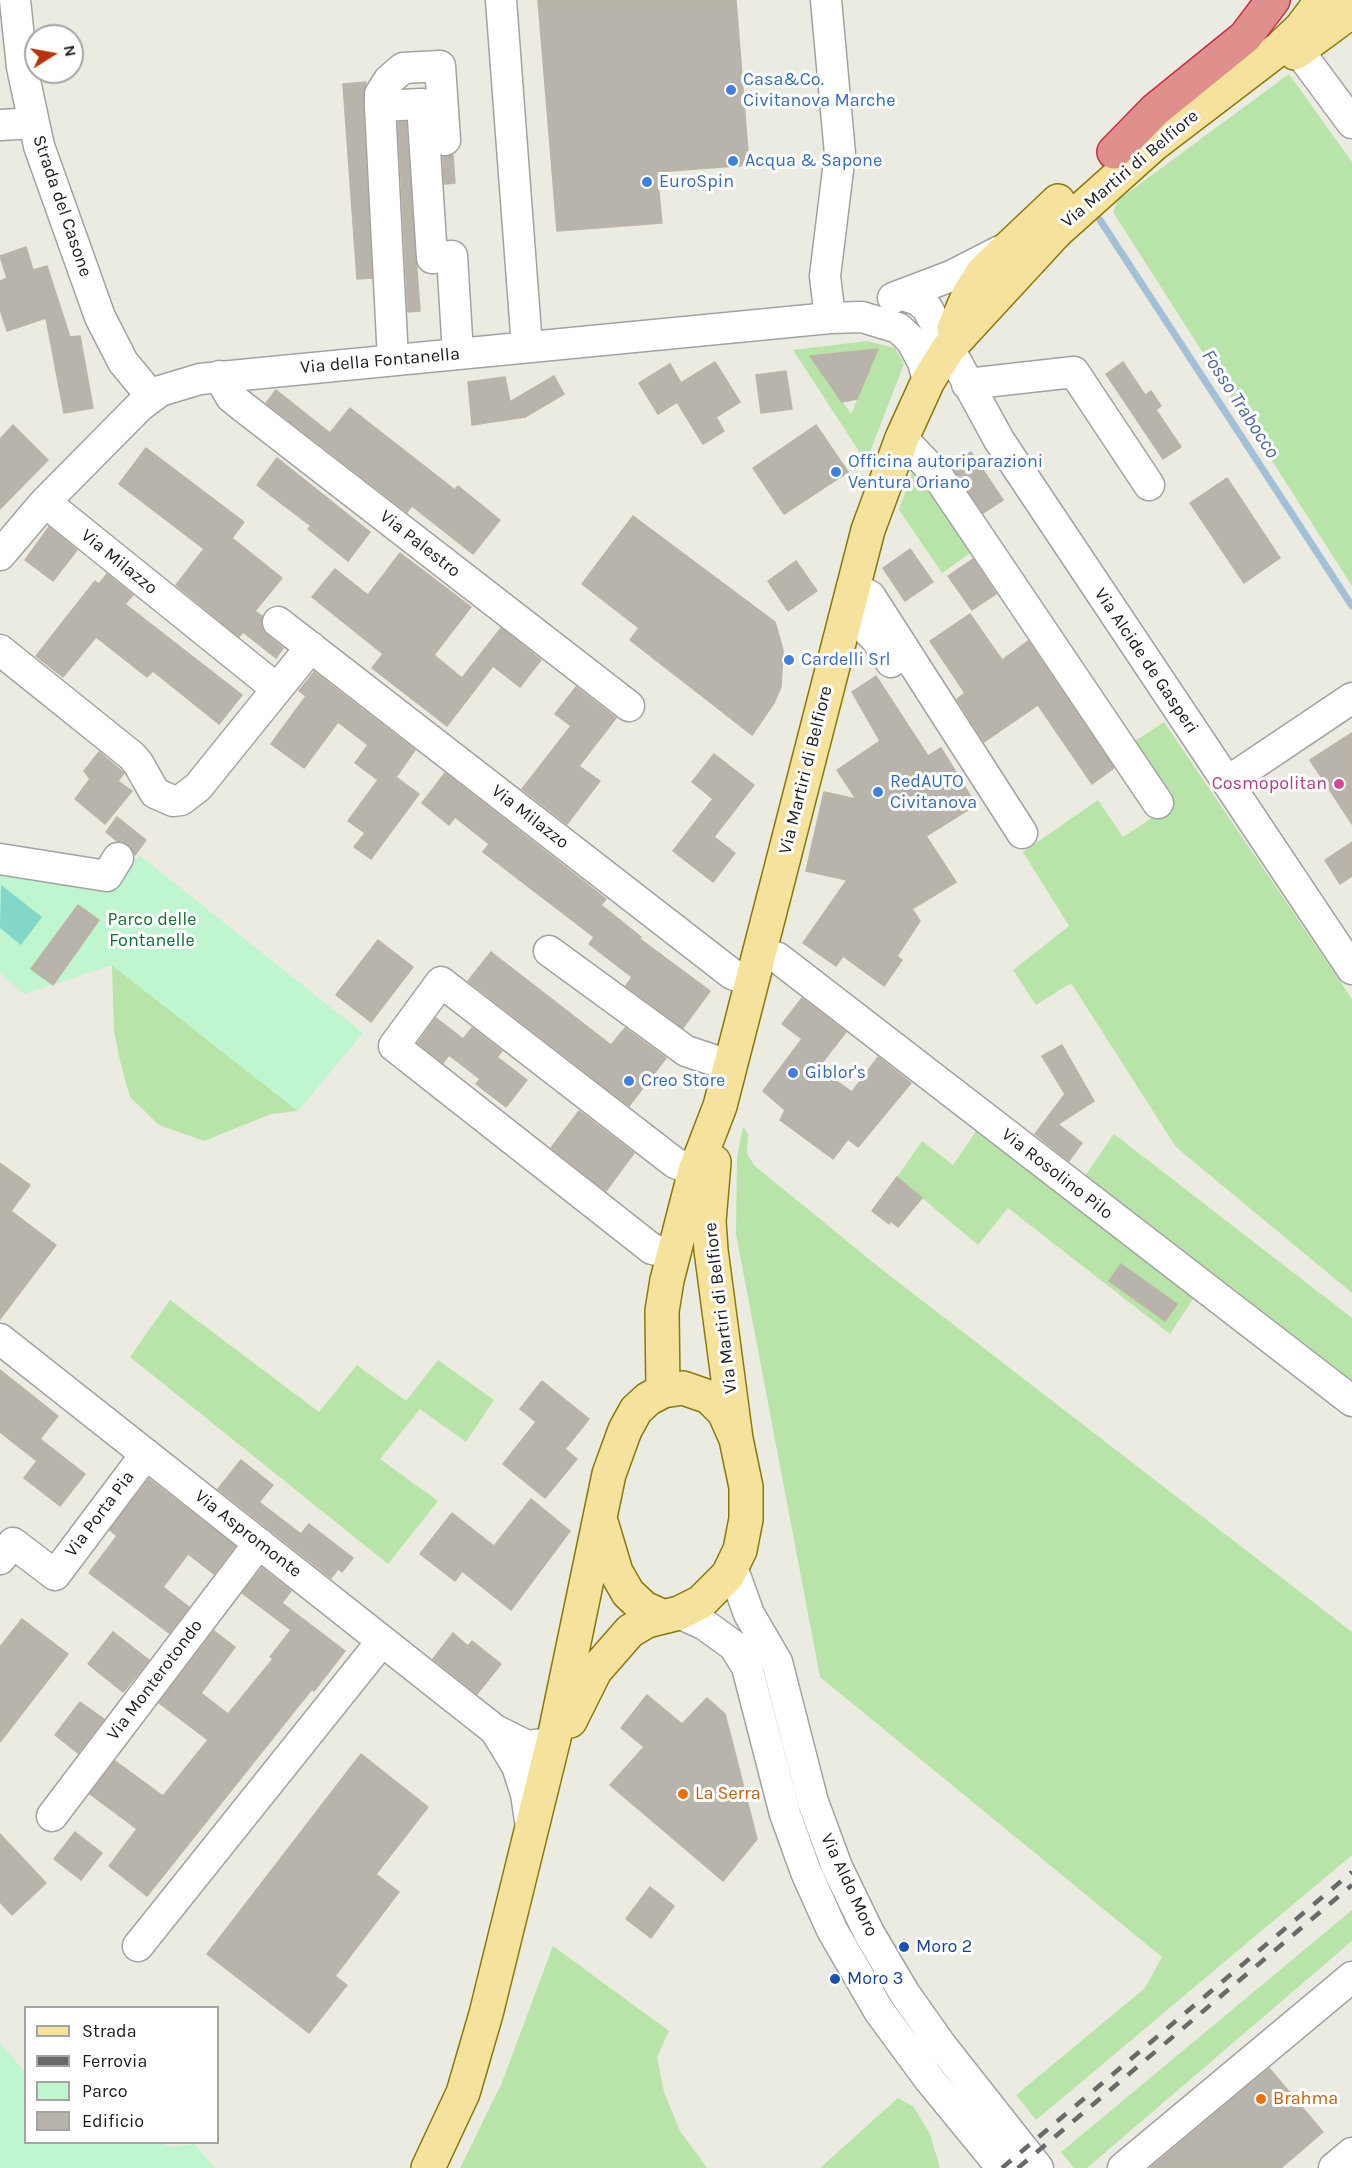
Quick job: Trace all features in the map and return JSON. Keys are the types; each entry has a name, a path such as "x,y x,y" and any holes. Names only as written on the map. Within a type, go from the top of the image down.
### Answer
{"highway":[{"path":"1114,152 1155,110 1245,38 1273,0"}],"main road":[{"name":"Via Martiri di Belfiore","path":"948,349 968,296 983,272 1009,246 1114,152 1270,39 1288,23 1306,0"},
{"name":"Via Martiri di Belfiore","path":"736,1439 724,1412 709,1397 683,1388 663,1391 662,1311 695,1171 720,1106 852,586 868,530 902,438 928,381 948,349 1056,232 1153,145 1287,41 1301,28 1322,0"},
{"path":"1211,100 1255,83 1352,10"},
{"name":"Via Martiri di Belfiore","path":"515,1891 531,1851 556,1757 578,1703 608,1653 637,1626 701,1602 717,1588 732,1567 740,1550 746,1519 746,1487 736,1439 709,1221 720,1106"},
{"path":"428,2168 452,2121 466,2083 486,2014 554,1738 609,1474 625,1430 636,1410 648,1399 663,1391"},
{"path":"601,1520 608,1550 628,1593 644,1608 670,1614"}],"street":[{"name":"Strada del Casone","path":"15,0 22,68 33,123 100,317 123,362 152,397"},
{"path":"501,0 527,347"},
{"path":"826,0 840,154 825,276 830,318"},
{"path":"1298,50 1352,123"},
{"path":"393,360 380,94 389,80 403,68 440,66 458,354"},
{"path":"380,106 422,104 432,258 452,256"},
{"path":"0,125 33,123"},
{"path":"830,318 903,295 951,276 1009,246"},
{"name":"Via Alcide de Gasperi","path":"903,295 918,300 927,308 999,440 1352,969"},
{"path":"830,318 862,317 898,328 917,349 928,381"},
{"name":"Via della Fontanella","path":"0,555 45,502 152,397 182,383 219,376 830,318"},
{"path":"968,384 1074,372 1149,484"},
{"name":"Via Palestro","path":"219,376 231,397 242,406 629,706"},
{"path":"902,438 937,475 1158,803"},
{"name":"Via Milazzo","path":"45,502 277,689"},
{"path":"852,586 870,596 1022,833"},
{"path":"844,620 862,625 876,639 928,720 943,710"},
{"name":"Via Milazzo","path":"278,622 732,975 756,966"},
{"path":"0,650 132,756 150,787 164,799 181,800 188,796 229,749 311,647"},
{"path":"1227,782 1352,698"},
{"path":"0,859 106,876 118,858"},
{"path":"549,951 686,1051 730,1066"},
{"name":"Via Rosolino Pilo","path":"756,966 778,958 1352,1401"},
{"path":"674,1254 652,1249 393,1046 441,982 675,1163 695,1171"},
{"name":"Via Aspromonte","path":"0,1339 495,1730 527,1746 545,1744 554,1738"},
{"name":"Via Porta Pia","path":"0,1559 13,1543 55,1575 146,1454"},
{"name":"Via Monterotondo","path":"52,1816 259,1543"},
{"name":"Via Aldo Moro","path":"732,1567 749,1614 777,1662 813,1802 837,1867 869,1933 905,1994 941,2045 1038,2168"},
{"name":"Via Aldo Moro","path":"670,1614 705,1625 734,1646 747,1667 785,1814 802,1862 832,1930 853,1991 1002,2168"},
{"path":"138,1946 382,1641"},
{"name":"Via Aspromonte","path":"495,1730 517,1766 526,1794 531,1827"},
{"path":"1123,2168 1352,1977"},
{"path":"1334,2168 1352,2153"}],"green space":[{"path":"1289,74 1352,162 1352,586 1113,212 1118,200"},
{"path":"867,341 895,348 904,364 866,462 793,350","holes":["878,350 851,414 811,356"]},
{"path":"914,467 972,552 942,573 899,510"},
{"path":"1164,722 1352,999 1352,1293 1176,1147 1071,983 1036,1005 1013,970 1069,926 1023,852 1098,800 1123,837 1170,806 1129,745"},
{"name":"Parco delle Fontanelle","path":"139,855 363,1033 298,1111 112,965 24,994 0,973 0,871 113,889"},
{"path":"112,965 298,1111 271,1114 204,1141 159,1125 130,1097 114,1031"},
{"path":"743,1127 748,1134 747,1154 755,1166 880,1268 1352,1632 1352,1855 1036,2120 1016,2095 1145,1988 1162,1957 820,1677 736,1234 737,1157"},
{"path":"979,1127 1197,1293 1170,1334 1008,1208 978,1245 897,1177 922,1141 953,1165"},
{"path":"1114,1134 1352,1318 1352,1389 1082,1180"},
{"path":"170,1300 319,1412 357,1365 406,1401 438,1360 494,1400 466,1442 420,1409 380,1459 438,1501 388,1564 130,1357"},
{"path":"1352,1910 1352,1941 1087,2168 1074,2168 1061,2152"},
{"path":"553,1946 669,2031 657,2057 664,2092 680,2131 707,2168 460,2168 501,2085"},
{"path":"0,2043 24,2071 24,2144 163,2144 170,2147 194,2144 215,2168 0,2168"},
{"path":"898,2098 913,2106 930,2134 940,2168 820,2168"}],"shaded area":[{"path":"1,885 42,917 21,945 0,928"}],"building":[{"path":"538,0 736,0 749,165 657,172 662,223 557,231"},
{"path":"366,82 363,106 372,278 357,279 343,84"},
{"path":"398,122 406,122 420,311 408,312"},
{"path":"453,155 455,183 444,184 443,157"},
{"path":"26,247 33,270 47,266 70,337 80,336 93,408 64,413 46,318 7,331 0,309 0,281 7,278 0,256"},
{"path":"878,349 857,399 842,402 810,356"},
{"path":"715,362 740,402 716,417 724,431 703,444 677,402 658,414 639,383 670,364 681,383"},
{"path":"1123,362 1145,395 1151,391 1161,406 1156,410 1181,447 1163,459 1106,374"},
{"path":"786,371 792,409 761,413 756,375"},
{"path":"554,376 564,394 525,417 472,425 468,382 505,377 510,402"},
{"path":"276,390 330,433 350,408 455,490 458,486 500,520 473,554 412,506 407,512 266,403"},
{"path":"13,425 48,460 0,509 0,439"},
{"path":"816,425 848,472 784,514 753,468"},
{"path":"146,448 244,522 232,538 282,578 255,611 262,616 262,628 267,635 283,648 276,658 243,632 239,637 176,585 204,549 119,484"},
{"path":"971,452 1003,500 983,513 951,466"},
{"path":"277,458 370,532 348,561 308,529 311,526 257,485"},
{"path":"1227,478 1280,558 1244,583 1190,503"},
{"path":"633,516 775,622 783,650 781,687 774,703 752,735 630,640 639,628 582,584"},
{"path":"49,527 77,550 53,581 25,560"},
{"path":"910,549 933,582 905,601 883,568"},
{"path":"400,553 471,607 434,655 462,678 501,628 541,660 520,687 493,666 447,726 372,668 383,654 312,597 335,569 368,595"},
{"path":"973,559 996,594 972,610 948,576"},
{"path":"796,561 817,591 788,611 768,581"},
{"path":"107,574 133,595 125,604 242,695 219,724 153,671 147,677 96,637 63,677 36,656 95,581 99,584"},
{"path":"970,614 1002,660 1028,641 1114,768 1092,784 1038,705 984,742 957,699 965,693 930,641"},
{"path":"314,672 415,750 396,777 419,794 371,859 354,847 365,833 348,821 378,780 355,763 368,745 338,722 304,768 271,744 306,696 299,691"},
{"path":"876,676 928,756 941,748 976,805 926,836 956,882 912,909 920,921 897,956 902,960 884,986 843,956 836,966 803,943 847,880 806,871 824,792 856,799 837,770 880,741 852,692"},
{"path":"576,687 616,718 579,766 600,781 567,824 522,789 571,726 555,714"},
{"name":"Cosmopolitan","path":"1352,733 1352,824 1310,760"},
{"path":"99,752 124,773 118,781 132,791 105,824 75,799 90,779 84,771"},
{"path":"714,754 754,785 714,837 735,853 713,882 673,851 713,799 692,782"},
{"path":"445,773 606,899 601,905 641,937 640,939 710,991 683,1028 626,986 632,977 589,944 594,937 483,852 489,844 455,817 449,825 422,803"},
{"path":"117,817 146,840 135,855 127,844 117,841 106,832"},
{"path":"1352,842 1352,876 1340,884 1325,860"},
{"path":"78,905 99,920 53,985 31,969"},
{"path":"378,940 413,967 371,1022 336,995"},
{"path":"491,952 611,1045 625,1028 666,1058 629,1106 468,981"},
{"path":"802,998 846,1032 818,1068 852,1092 878,1057 911,1083 858,1147 848,1139 833,1159 780,1120 785,1110 763,1091 802,1039 782,1024"},
{"path":"436,1018 463,1039 472,1028 502,1051 497,1057 527,1080 506,1107 476,1084 480,1079 449,1055 443,1063 418,1043"},
{"path":"1062,1045 1094,1101 1058,1124 1082,1143 1069,1161 1035,1134 1065,1094 1042,1056"},
{"path":"579,1111 634,1153 606,1191 551,1148"},
{"path":"0,1163 30,1185 11,1211 56,1245 0,1319"},
{"path":"897,1177 922,1198 898,1227 891,1221 889,1224 872,1211"},
{"path":"1121,1264 1177,1304 1165,1321 1109,1281"},
{"path":"0,1370 58,1416 40,1439 85,1474 60,1506 24,1478 37,1461 0,1432"},
{"path":"542,1381 589,1419 565,1449 577,1459 545,1498 503,1464 536,1422 520,1409"},
{"path":"241,1460 273,1485 259,1502 301,1534 309,1524 353,1558 342,1572 338,1569 331,1578 218,1489"},
{"path":"149,1479 235,1546 214,1574 188,1554 163,1587 189,1607 169,1633 89,1573 117,1536 110,1530"},
{"path":"531,1499 570,1531 511,1610 462,1571 455,1581 420,1554 452,1513 494,1546"},
{"path":"262,1568 291,1591 282,1603 345,1651 147,1896 109,1866 137,1829 90,1794 115,1761 163,1796 208,1740 159,1703 214,1631 235,1647 201,1693 228,1714 273,1659 270,1657 291,1630 242,1593"},
{"path":"22,1619 68,1654 0,1742 0,1647"},
{"path":"113,1632 149,1660 123,1692 88,1664"},
{"path":"453,1633 468,1646 472,1641 501,1664 477,1694 433,1659"},
{"name":"La Serra","path":"647,1695 682,1724 707,1698 725,1714 757,1839 723,1881 610,1785 644,1747 621,1728"},
{"path":"80,1702 104,1719 78,1753 55,1735"},
{"path":"361,1754 428,1807 376,1874 399,1892 335,1976 347,1985 309,2033 207,1954"},
{"path":"75,1832 102,1853 81,1880 54,1859"},
{"path":"0,1834 46,1883 12,1915 0,1902"},
{"path":"650,1887 674,1906 651,1938 626,1919"},
{"name":"Brahma","path":"1269,2068 1323,2132 1281,2168 1150,2168"}],"waterway":[{"name":"Fosso Trabocco","path":"1100,220 1352,606"}],"railway":[{"path":"1002,2168 1352,1872"},
{"path":"1018,2168 1352,1885"}],"place":[{"name":"Casa&Co. Civitanova Marche","path":"731,90"},
{"name":"Acqua & Sapone","path":"733,161"},
{"name":"EuroSpin","path":"647,182"},
{"name":"Officina autoriparazioni Ventura Oriano","path":"836,472"},
{"name":"Cardelli Srl","path":"789,660"},
{"name":"Cosmopolitan","path":"1339,784"},
{"name":"RedAUTO Civitanova","path":"878,792"},
{"name":"Giblor's","path":"793,1073"},
{"name":"Creo Store","path":"629,1081"},
{"name":"La Serra","path":"683,1794"},
{"name":"Moro 2","path":"904,1947"},
{"name":"Moro 3","path":"835,1979"},
{"name":"Brahma","path":"1261,2099"}]}
